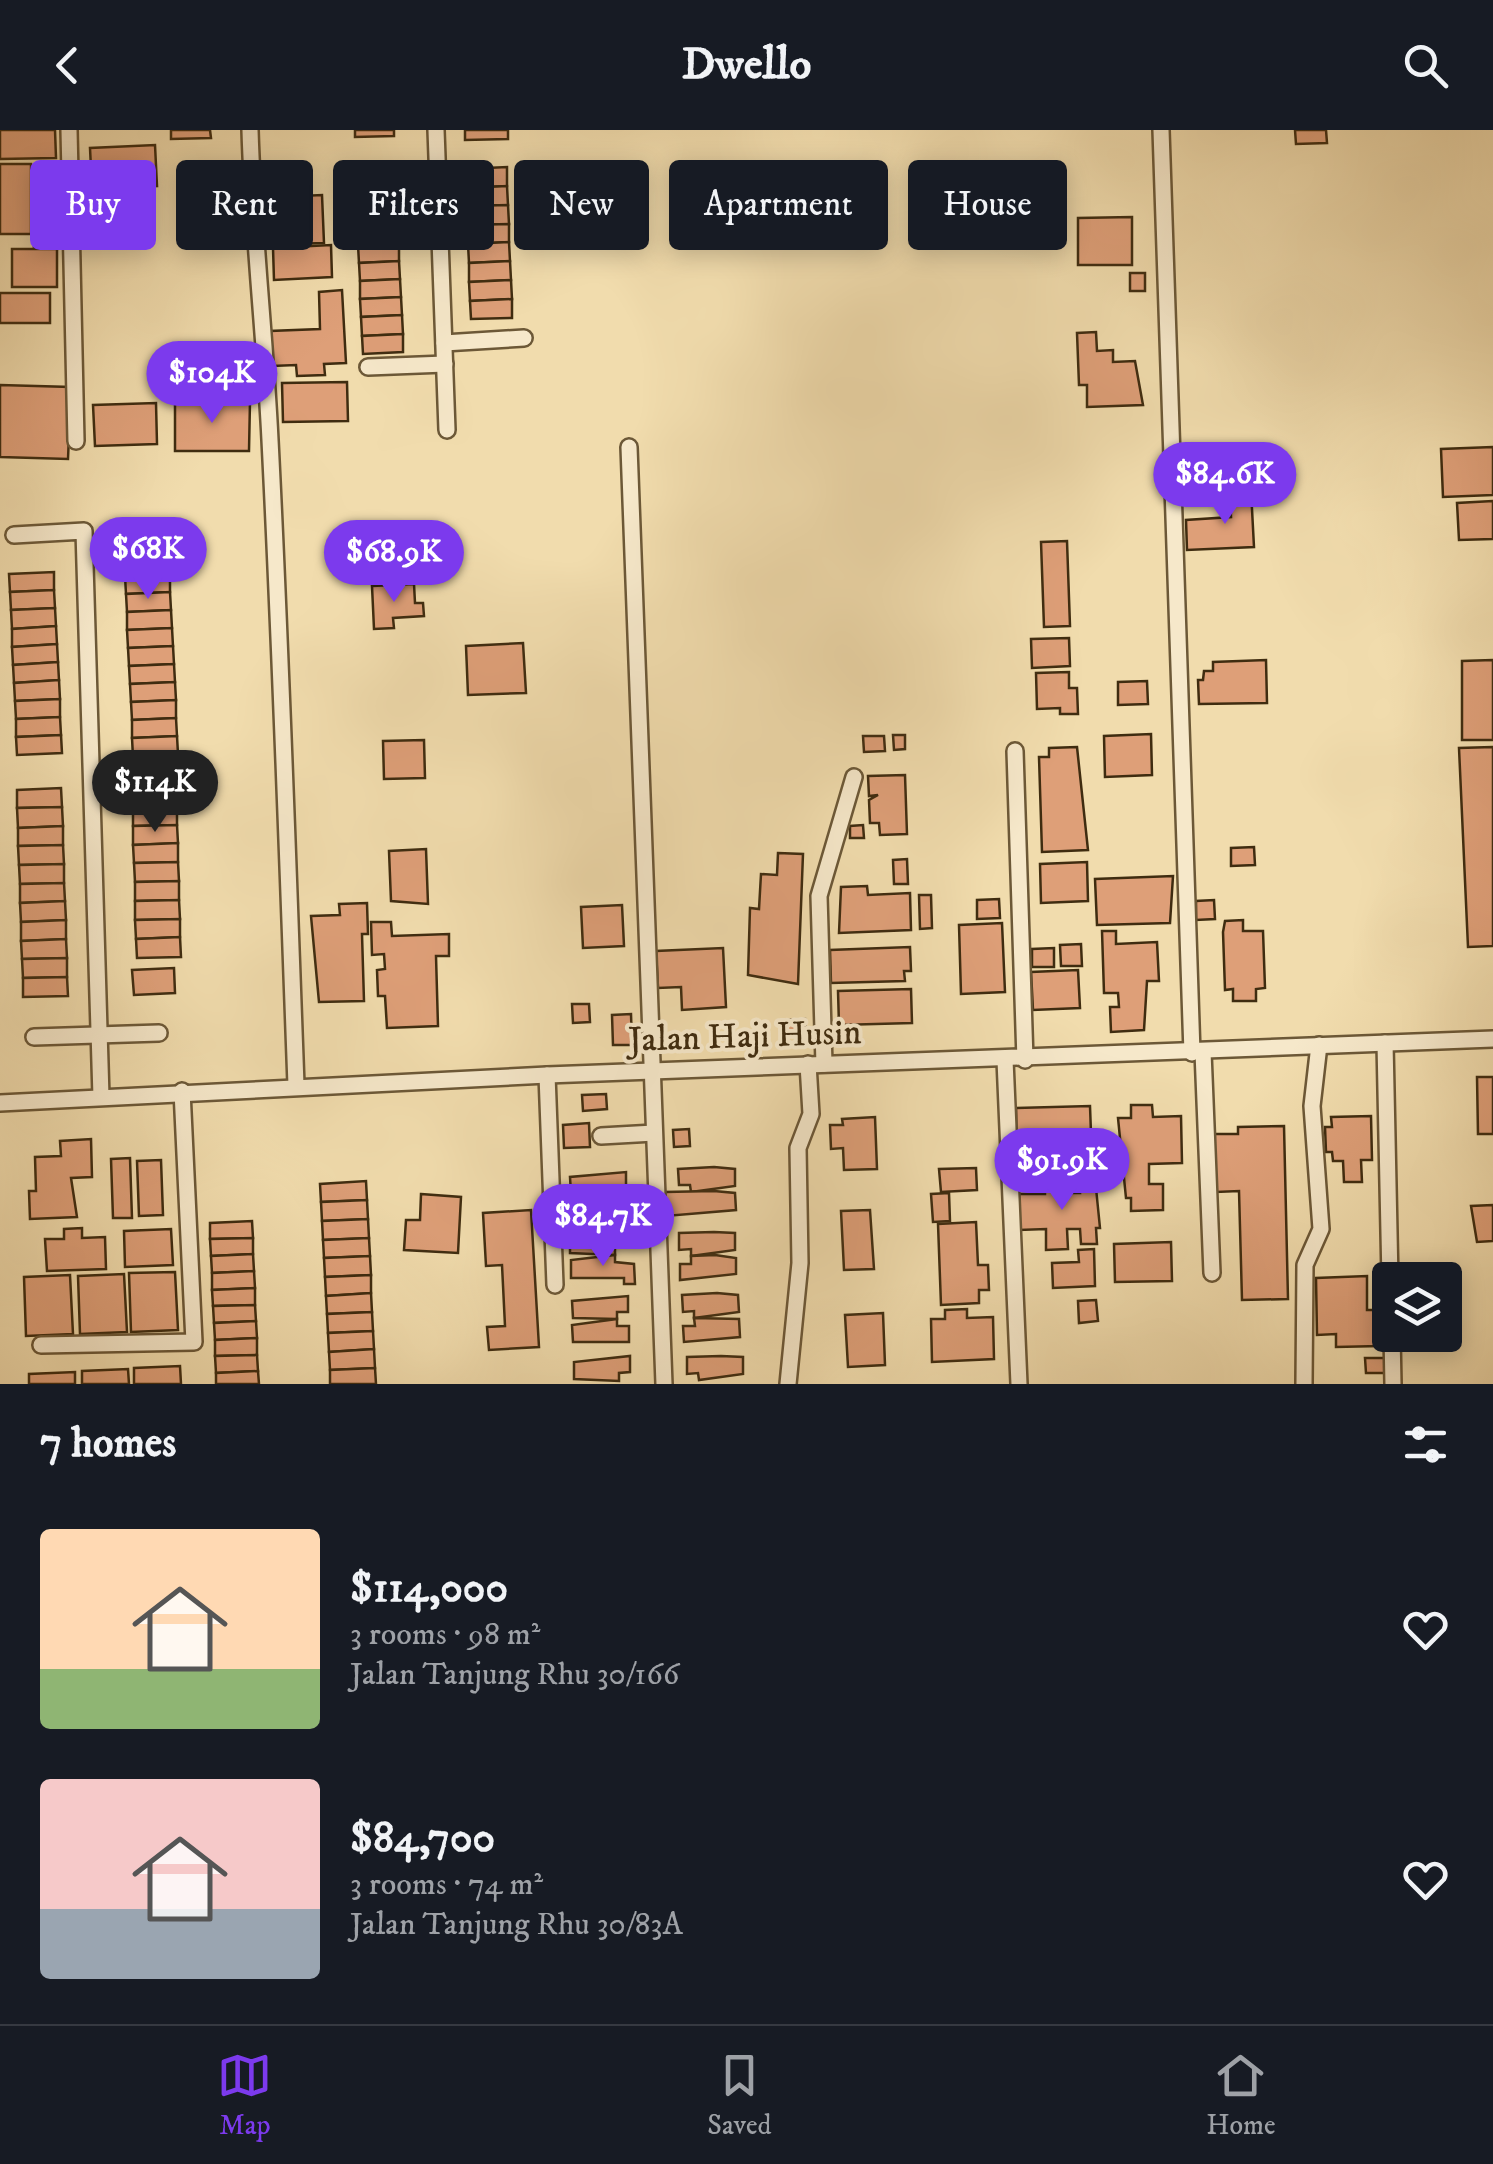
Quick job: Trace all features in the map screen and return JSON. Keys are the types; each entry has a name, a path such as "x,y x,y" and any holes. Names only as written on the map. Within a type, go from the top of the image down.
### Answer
{"street":[{"path":"70,130 76,441"},
{"path":"250,130 254,251 263,298 272,465 296,1086"},
{"path":"436,130 446,430"},
{"path":"1161,130 1197,1053 1212,1273"},
{"path":"444,343 524,338"},
{"path":"368,367 445,364"},
{"path":"629,447 664,1384"},
{"path":"14,535 84,531 102,1097"},
{"path":"1015,751 1025,1060"},
{"path":"788,1384 800,1263 798,1148 811,1114 816,1064 819,896 854,777"},
{"path":"34,1037 159,1032"},
{"name":"Jalan Haji Husin","path":"0,1103 547,1075 1025,1060 1493,1039"},
{"path":"1385,1043 1390,1262"},
{"path":"1305,1382 1305,1264 1321,1229 1312,1106 1318,1045"},
{"path":"1005,1060 1019,1384"},
{"path":"547,1075 556,1285"},
{"path":"41,1346 194,1342 182,1092"},
{"path":"601,1136 654,1133"},
{"path":"1392,1352 1393,1384"}],"building":[{"path":"0,130 55,130 56,158 0,159"},
{"path":"171,130 210,130 211,138 171,139"},
{"path":"355,130 394,130 394,136 355,137"},
{"path":"465,130 508,130 508,139 465,140"},
{"path":"1295,130 1326,130 1327,143 1296,144"},
{"path":"155,145 156,160 91,160 90,148"},
{"path":"0,164 30,164 30,234 0,234"},
{"path":"507,167 507,186 494,187 494,168"},
{"path":"507,186 508,205 494,205 494,187"},
{"path":"313,195 322,195 324,243 313,243"},
{"path":"494,205 508,205 509,224 494,224"},
{"path":"1132,217 1132,265 1078,265 1078,218"},
{"path":"494,224 509,224 509,242 494,243"},
{"path":"509,242 510,261 469,263 468,250 494,250 494,243"},
{"path":"331,245 332,277 274,280 273,250 313,250 313,246"},
{"path":"12,249 57,250 57,287 12,287"},
{"path":"358,250 399,250 399,261 359,263"},
{"path":"399,261 400,279 360,281 359,263"},
{"path":"510,261 511,280 469,282 469,263"},
{"path":"1130,273 1145,273 1145,291 1130,291"},
{"path":"400,279 401,297 360,299 360,281"},
{"path":"511,280 512,299 470,301 469,282"},
{"path":"342,290 346,363 324,364 325,375 297,376 296,365 272,366 270,331 320,329 319,292"},
{"path":"0,293 50,293 50,323 0,323"},
{"path":"401,297 402,315 361,317 360,299"},
{"path":"512,299 512,318 471,319 470,301"},
{"path":"402,315 403,334 362,336 361,317"},
{"path":"1096,332 1097,351 1113,350 1113,362 1135,361 1143,405 1087,407 1087,385 1079,385 1077,333"},
{"path":"403,334 403,352 363,354 362,336"},
{"path":"347,382 348,421 283,422 282,383"},
{"path":"0,385 71,387 68,459 0,457"},
{"path":"175,400 250,401 249,451 175,451"},
{"path":"156,403 157,444 95,446 93,405"},
{"path":"1493,447 1493,495 1443,497 1441,449"},
{"path":"1251,490 1254,547 1187,550 1186,520 1231,517 1230,491"},
{"path":"1493,501 1493,539 1459,540 1457,503"},
{"path":"168,538 169,556 124,558 123,540"},
{"path":"1067,541 1070,626 1044,627 1041,542"},
{"path":"169,556 170,574 125,576 124,558"},
{"path":"54,572 54,590 10,592 9,574"},
{"path":"170,574 170,592 126,594 125,576"},
{"path":"414,584 415,603 423,603 424,616 393,618 394,628 374,629 372,586"},
{"path":"54,590 55,608 11,610 10,592"},
{"path":"170,592 171,610 127,612 126,594"},
{"path":"55,608 56,626 12,629 11,610"},
{"path":"171,610 172,628 127,630 127,612"},
{"path":"56,626 57,644 12,647 12,629"},
{"path":"172,628 173,646 128,648 127,630"},
{"path":"1069,638 1070,666 1032,668 1031,639"},
{"path":"523,643 526,693 468,695 466,646"},
{"path":"57,644 58,662 13,665 12,647"},
{"path":"173,646 174,664 129,666 128,648"},
{"path":"1266,660 1267,703 1199,704 1198,680 1203,680 1204,671 1213,671 1213,662"},
{"path":"1493,660 1493,740 1462,740 1462,661"},
{"path":"58,662 59,680 14,683 13,665"},
{"path":"174,664 175,682 130,684 129,666"},
{"path":"1069,672 1069,688 1077,688 1078,714 1060,714 1060,708 1037,709 1036,673"},
{"path":"59,680 60,699 15,701 14,683"},
{"path":"1147,681 1148,704 1118,705 1118,682"},
{"path":"175,682 176,700 131,702 130,684"},
{"path":"60,699 60,717 16,719 15,701"},
{"path":"176,700 176,718 132,720 131,702"},
{"path":"60,717 61,735 16,737 16,719"},
{"path":"176,718 177,736 132,738 132,720"},
{"path":"1151,734 1152,775 1105,777 1104,736"},
{"path":"61,735 62,753 17,755 16,737"},
{"path":"893,735 905,735 905,749 894,750"},
{"path":"177,736 178,754 133,757 132,738"},
{"path":"863,736 884,736 885,751 864,752"},
{"path":"424,740 425,778 384,779 383,741"},
{"path":"1077,747 1088,850 1042,852 1039,757 1049,757 1049,748"},
{"path":"1493,747 1493,946 1468,947 1459,748"},
{"path":"905,775 907,834 880,835 879,823 870,823 869,800 878,795 869,796 868,776"},
{"path":"176,787 177,806 133,807 132,788"},
{"path":"61,788 62,807 17,808 17,790"},
{"path":"177,806 177,825 133,826 133,807"},
{"path":"62,807 63,826 18,828 17,808"},
{"path":"177,825 178,843 133,845 133,826"},
{"path":"863,825 864,838 850,838 850,826"},
{"path":"63,826 63,845 18,846 18,828"},
{"path":"178,843 178,862 134,863 133,845"},
{"path":"63,845 64,864 19,865 18,846"},
{"path":"1254,847 1255,865 1231,866 1231,848"},
{"path":"426,849 428,904 391,901 389,851"},
{"path":"778,853 803,854 798,984 748,975 750,908 759,909 761,874 777,875"},
{"path":"907,859 908,884 894,884 893,860"},
{"path":"178,862 179,881 135,882 134,863"},
{"path":"1087,862 1088,901 1041,903 1040,864"},
{"path":"64,864 64,883 20,884 19,865"},
{"path":"1173,876 1170,923 1097,925 1095,879"},
{"path":"179,881 179,900 135,901 135,882"},
{"path":"64,883 65,901 20,903 20,884"},
{"path":"867,886 868,895 910,893 911,930 839,933 841,887"},
{"path":"919,895 931,895 932,928 920,929"},
{"path":"999,899 1000,918 977,919 977,900"},
{"path":"179,900 180,919 135,920 135,901"},
{"path":"1214,900 1215,919 1196,920 1196,901"},
{"path":"65,901 66,920 21,922 20,903"},
{"path":"367,903 368,934 362,934 364,1001 319,1002 311,916 340,915 339,904"},
{"path":"622,905 624,946 583,948 581,907"},
{"path":"180,919 180,937 136,939 135,920"},
{"path":"66,920 66,939 21,941 21,922"},
{"path":"1243,920 1243,931 1263,931 1265,988 1256,989 1256,1001 1233,1001 1233,989 1225,990 1225,921"},
{"path":"371,922 391,922 392,936 449,934 449,956 436,956 438,1026 387,1028 385,996 378,996 377,970 385,969 384,954 372,955"},
{"path":"1002,923 1005,992 961,994 959,925"},
{"path":"1102,931 1116,931 1116,944 1157,942 1159,981 1147,981 1144,1030 1111,1032 1110,1007 1119,1007 1118,993 1104,993"},
{"path":"180,937 181,957 137,958 136,939"},
{"path":"66,939 67,958 22,959 21,941"},
{"path":"1081,944 1082,966 1061,966 1060,945"},
{"path":"910,947 911,971 904,971 905,981 831,983 830,950"},
{"path":"723,948 726,1007 682,1010 681,987 658,988 656,951"},
{"path":"1054,948 1054,967 1032,967 1032,949"},
{"path":"67,958 67,977 23,978 22,959"},
{"path":"174,968 175,993 134,995 132,970"},
{"path":"1078,970 1080,1008 1033,1010 1031,972"},
{"path":"67,977 68,996 23,997 23,978"},
{"path":"911,989 912,1023 839,1025 838,991"},
{"path":"572,1004 589,1004 590,1022 573,1023"},
{"path":"631,1014 632,1045 613,1045 612,1015"},
{"path":"805,1019 806,1032 788,1033 787,1020"},
{"path":"1477,1077 1493,1077 1493,1134 1478,1134"},
{"path":"606,1094 607,1109 583,1111 582,1095"},
{"path":"1131,1105 1152,1105 1153,1117 1181,1116 1182,1163 1149,1164 1149,1184 1163,1184 1163,1210 1131,1211 1131,1198 1126,1198 1118,1118 1131,1118"},
{"path":"1090,1106 1092,1161 1017,1163 1016,1108"},
{"path":"1371,1116 1372,1160 1361,1160 1362,1182 1344,1182 1343,1161 1333,1161 1332,1152 1326,1152 1325,1127 1332,1127 1331,1117"},
{"path":"875,1117 877,1169 844,1170 843,1148 831,1149 830,1125 843,1125 842,1119"},
{"path":"589,1123 590,1147 564,1148 563,1125"},
{"path":"1284,1126 1288,1299 1242,1300 1239,1191 1216,1192 1214,1134 1238,1134 1238,1127"},
{"path":"689,1129 690,1146 674,1147 673,1130"},
{"path":"91,1139 92,1177 71,1178 77,1217 30,1219 29,1191 36,1191 35,1157 61,1156 60,1141"},
{"path":"130,1158 132,1218 113,1218 111,1159"},
{"path":"161,1160 163,1215 139,1216 137,1161"},
{"path":"976,1168 977,1190 941,1192 939,1169"},
{"path":"678,1169 735,1169 735,1186 691,1192 690,1185 679,1185"},
{"path":"626,1172 626,1188 615,1188 615,1196 571,1194 570,1177"},
{"path":"1095,1178 1100,1228 1096,1228 1097,1244 1081,1244 1080,1229 1067,1229 1068,1249 1046,1250 1046,1229 1019,1230 1018,1194 1045,1194 1045,1184 1066,1184 1067,1193 1080,1193 1079,1179"},
{"path":"366,1181 367,1200 321,1202 320,1184"},
{"path":"665,1192 735,1193 736,1210 666,1216"},
{"path":"949,1193 950,1221 933,1222 931,1194"},
{"path":"421,1194 461,1197 458,1253 404,1250 406,1220 420,1220"},
{"path":"592,1196 615,1196 615,1203 633,1206 633,1227 610,1228 610,1219 571,1218 571,1201 592,1200"},
{"path":"367,1200 368,1219 322,1221 321,1202"},
{"path":"1493,1205 1493,1241 1477,1242 1471,1206"},
{"path":"531,1210 539,1347 489,1350 487,1327 505,1326 502,1265 486,1266 483,1213"},
{"path":"870,1210 874,1269 844,1270 841,1211"},
{"path":"368,1219 369,1238 323,1240 322,1221"},
{"path":"252,1221 253,1238 210,1239 210,1223"},
{"path":"976,1222 978,1265 988,1265 989,1290 979,1290 979,1303 941,1305 938,1224"},
{"path":"82,1228 82,1238 105,1237 106,1269 47,1271 45,1239 64,1239 64,1229"},
{"path":"171,1229 173,1265 125,1267 124,1231"},
{"path":"625,1231 626,1247 615,1247 615,1255 570,1253 570,1236"},
{"path":"679,1233 735,1233 735,1250 691,1256 691,1249 679,1250"},
{"path":"253,1238 253,1254 211,1256 210,1239"},
{"path":"369,1238 370,1256 324,1258 323,1240"},
{"path":"1171,1242 1172,1281 1115,1282 1114,1244"},
{"path":"1094,1249 1095,1286 1053,1288 1052,1263 1079,1262 1078,1250"},
{"path":"253,1254 254,1271 212,1273 211,1256"},
{"path":"615,1255 615,1262 634,1264 635,1284 624,1284 624,1278 571,1278 571,1260"},
{"path":"370,1256 371,1275 325,1277 324,1258"},
{"path":"691,1256 736,1258 736,1274 680,1280 680,1264 691,1264"},
{"path":"254,1271 255,1288 212,1290 212,1273"},
{"path":"175,1272 178,1330 131,1332 129,1273"},
{"path":"124,1274 127,1332 80,1334 78,1276"},
{"path":"70,1275 73,1334 26,1336 24,1277"},
{"path":"371,1275 371,1293 326,1296 325,1277"},
{"path":"1367,1276 1372,1346 1336,1347 1336,1334 1317,1335 1316,1278"},
{"path":"255,1288 255,1305 213,1306 212,1290"},
{"path":"371,1293 372,1312 327,1314 326,1296"},
{"path":"682,1295 738,1295 739,1312 694,1318 694,1311 683,1312"},
{"path":"628,1296 628,1312 617,1312 617,1319 573,1318 572,1301"},
{"path":"1096,1300 1098,1321 1079,1323 1078,1301"},
{"path":"255,1305 256,1321 214,1323 213,1306"},
{"path":"967,1309 967,1318 993,1317 994,1359 932,1362 931,1319 945,1319 945,1310"},
{"path":"372,1312 373,1331 328,1333 327,1314"},
{"path":"883,1313 885,1365 848,1367 845,1315"},
{"path":"694,1318 739,1319 740,1337 684,1342 683,1326 695,1326"},
{"path":"617,1319 617,1326 629,1326 629,1342 573,1342 572,1325"},
{"path":"256,1321 257,1338 215,1340 214,1323"},
{"path":"373,1331 374,1349 329,1352 328,1333"},
{"path":"257,1338 257,1355 215,1356 215,1340"},
{"path":"374,1349 375,1368 330,1370 329,1352"},
{"path":"257,1355 258,1371 216,1373 215,1356"},
{"path":"630,1356 630,1372 619,1373 619,1381 574,1379 574,1362"},
{"path":"687,1357 743,1357 743,1374 699,1380 698,1373 687,1374"},
{"path":"1365,1358 1385,1358 1386,1373 1366,1373"},
{"path":"180,1366 181,1384 134,1384 134,1368"},
{"path":"375,1368 376,1384 330,1384 330,1370"},
{"path":"128,1369 129,1384 82,1384 82,1371"},
{"path":"258,1371 259,1384 216,1384 216,1373"},
{"path":"75,1372 75,1384 29,1384 29,1374"}]}
